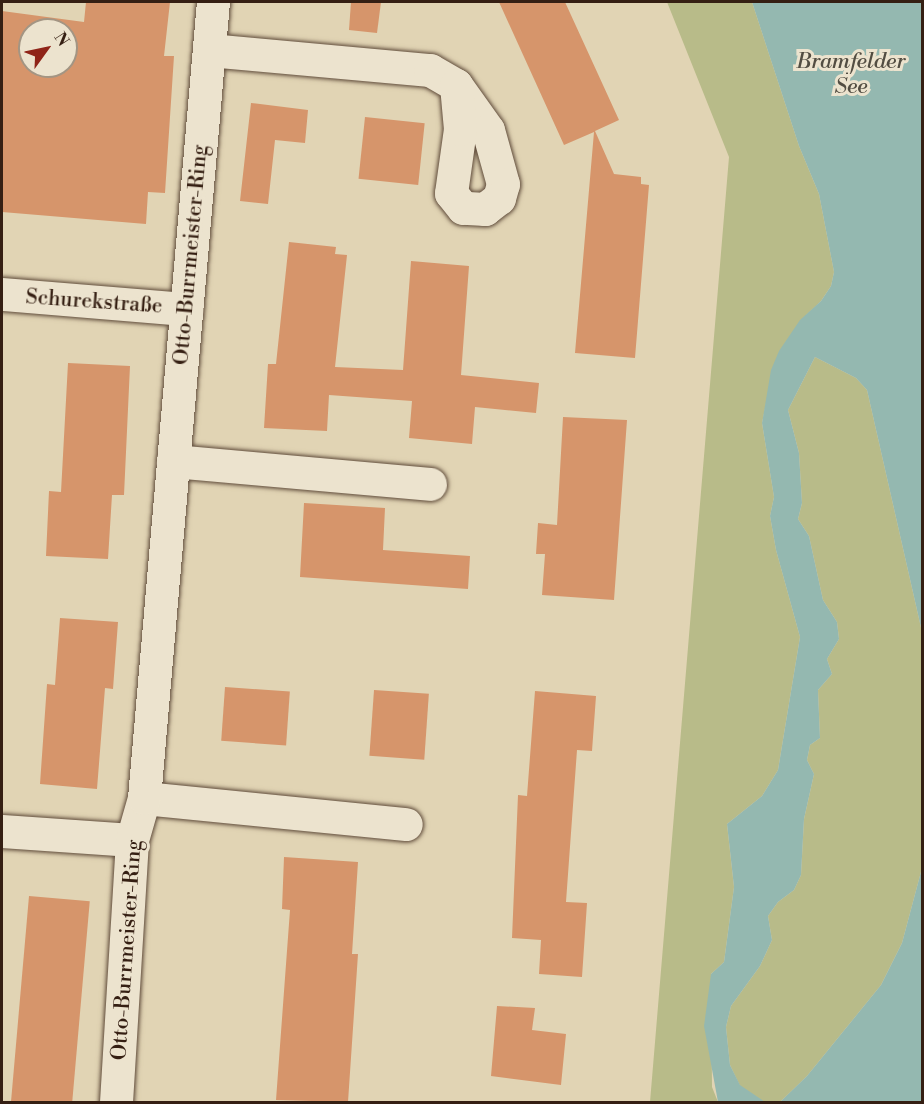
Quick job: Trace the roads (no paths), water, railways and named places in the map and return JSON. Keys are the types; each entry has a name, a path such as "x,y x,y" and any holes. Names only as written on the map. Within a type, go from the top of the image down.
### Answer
{"street":[{"name":"Otto-Burrmeister-Ring","path":"116,1102 132,840 144,798 213,2"},
{"path":"209,50 430,70 456,85"},
{"name":"Schurekstraße","path":"2,294 186,309"},
{"path":"173,461 430,484"},
{"path":"144,798 406,824"},
{"path":"2,831 132,840"}],"water":[{"name":"Bramfelder See","path":"752,2 922,2 922,632 867,390 856,378 815,357 788,410 799,453 802,503 798,519 809,536 823,600 837,622 839,639 827,659 832,674 818,690 820,738 810,745 807,760 814,774 804,819 801,875 794,890 778,902 768,916 772,940 760,966 731,1006 726,1027 730,1065 740,1085 765,1102 718,1102 704,1026 711,974 724,962 734,887 727,824 762,796 778,770 800,637 776,550 770,516 774,497 762,423 771,370 779,351 800,320 821,301 831,286 834,272 819,194 799,146"},
{"path":"922,868 922,1102 780,1102 807,1076 881,985 902,943"}]}
